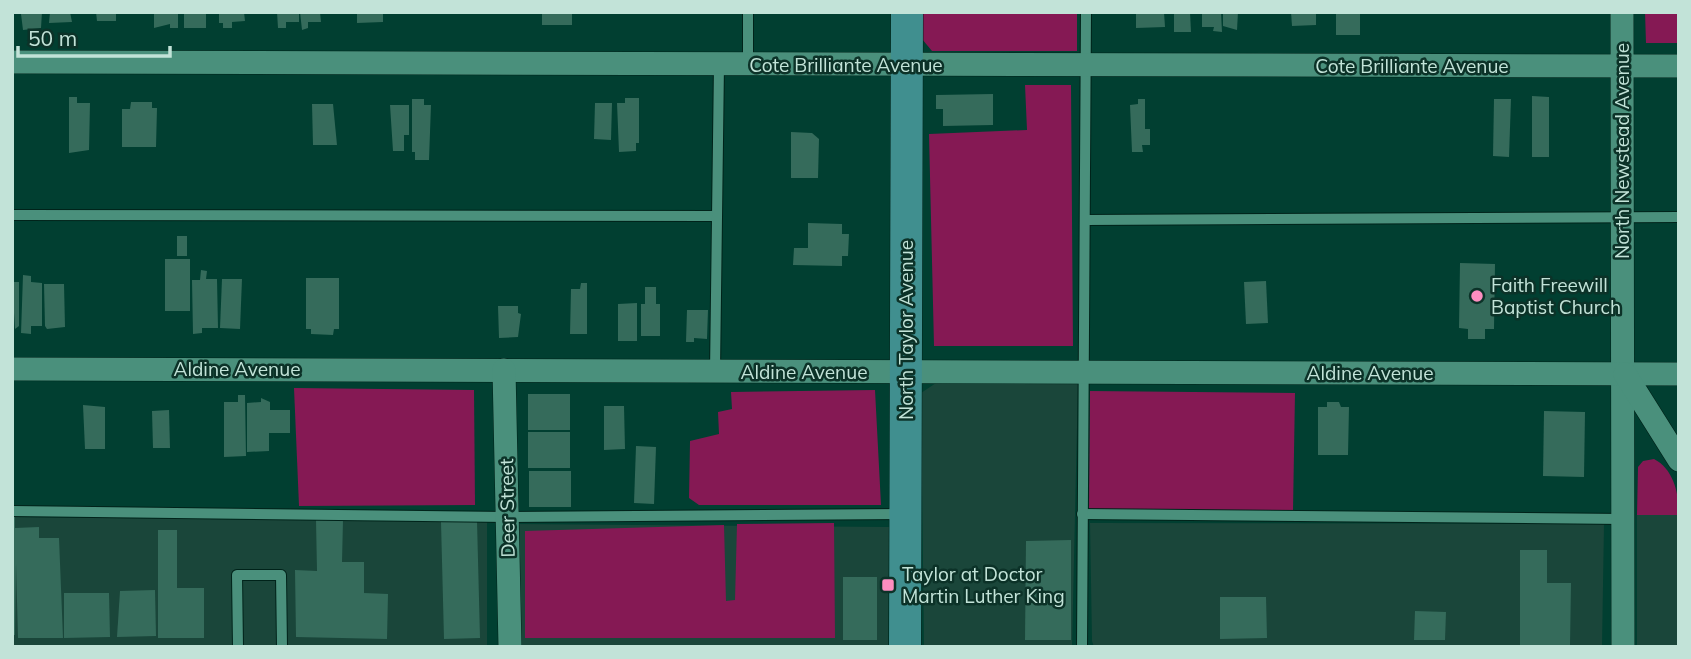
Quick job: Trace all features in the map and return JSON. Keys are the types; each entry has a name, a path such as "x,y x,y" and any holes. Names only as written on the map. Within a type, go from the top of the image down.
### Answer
{"street":[{"name":"North Taylor Avenue","path":"905,647 906,12"},
{"name":"North Newstead Avenue","path":"1622,12 1620,216 1625,374 1623,647"},
{"name":"Cote Brilliante Avenue","path":"12,62 1679,66"},
{"name":"Aldine Avenue","path":"12,369 905,374 1679,374"},
{"name":"Deer Street","path":"504,370 510,647"},
{"path":"1625,374 1679,460"}],"lane":[{"path":"748,12 748,64"},
{"path":"1082,647 1086,12"},
{"path":"715,372 719,64"},
{"path":"12,215 717,216"},
{"path":"1085,220 1679,217"},
{"path":"12,511 507,517 905,514"},
{"path":"1082,514 1624,519"},
{"path":"238,647 237,575 281,575 282,647"}],"shaded area":[{"path":"922,12 1077,12 1077,51 932,51 922,39"},
{"path":"1645,12 1679,12 1679,43 1646,43"},
{"path":"1025,85 1071,85 1073,346 934,346 929,134 1027,130"},
{"path":"936,383 1078,383 1072,647 924,647 921,393"},
{"path":"294,388 474,390 475,505 299,506"},
{"path":"875,390 881,505 699,505 689,498 690,441 719,434 718,412 732,409 731,392"},
{"path":"1090,391 1295,393 1293,511 1089,509"},
{"path":"1654,459 1661,463 1671,476 1678,499 1679,515 1637,515 1638,467 1643,461"},
{"path":"1637,515 1679,515 1679,647 1637,647"},
{"path":"12,517 487,522 487,647 12,647"},
{"path":"834,523 835,638 525,638 525,531 724,525 726,601 735,600 737,524"},
{"path":"1090,523 1604,524 1602,647 1094,647"},
{"path":"516,524 889,527 888,645 519,647"}],"building":[{"path":"42,12 41,28 23,30 21,14"},
{"path":"50,12 70,12 72,22 49,23"},
{"path":"96,12 116,12 116,21 97,21"},
{"path":"154,12 178,12 178,28 170,28 170,24 154,28"},
{"path":"184,12 206,12 206,28 184,28"},
{"path":"219,12 244,12 245,21 232,22 232,28 223,28 223,23 219,23"},
{"path":"277,12 299,12 299,22 286,22 286,28 278,28"},
{"path":"300,12 320,12 321,22 308,22 308,28 302,30"},
{"path":"357,12 383,12 383,22 357,23"},
{"path":"542,12 572,12 572,25 542,25"},
{"path":"1136,12 1164,12 1165,27 1136,28"},
{"path":"1174,12 1190,12 1191,32 1174,32"},
{"path":"1202,12 1221,12 1222,32 1213,31 1214,27 1202,27"},
{"path":"1223,12 1238,12 1237,30 1223,26"},
{"path":"1291,12 1316,12 1316,25 1292,26"},
{"path":"1336,12 1360,12 1360,35 1336,35"},
{"path":"993,94 993,125 943,126 943,109 936,109 936,95"},
{"path":"1532,96 1549,97 1549,157 1532,157"},
{"path":"69,97 77,97 77,103 90,103 89,150 69,153"},
{"path":"625,98 639,98 639,143 636,143 636,151 619,152 617,103 625,103"},
{"path":"412,99 424,99 424,105 431,105 429,160 415,160 415,152 412,152"},
{"path":"1138,99 1145,99 1145,129 1150,129 1150,145 1142,145 1143,152 1132,152 1130,105 1138,104"},
{"path":"1494,99 1511,99 1509,157 1493,156"},
{"path":"131,102 152,102 152,108 157,108 156,147 122,147 122,109 130,109"},
{"path":"595,103 612,103 611,140 594,139"},
{"path":"312,104 333,104 337,145 313,145"},
{"path":"390,105 409,105 409,135 404,135 404,151 393,151"},
{"path":"791,132 812,133 819,139 818,178 791,178"},
{"path":"808,223 842,224 842,234 849,234 848,256 842,256 842,266 793,265 794,248 808,248"},
{"path":"177,236 187,236 187,256 177,256"},
{"path":"165,259 190,259 190,311 165,311"},
{"name":"Faith Freewill Baptist Church","path":"1460,263 1495,264 1494,329 1485,329 1485,339 1468,339 1468,329 1459,328"},
{"path":"201,270 207,271 206,279 217,279 218,328 202,328 202,333 193,334 192,280 200,280"},
{"path":"23,275 31,276 31,282 42,283 42,326 31,326 31,334 21,333"},
{"path":"306,278 339,278 339,329 334,329 333,335 311,334 311,329 306,329"},
{"path":"222,279 242,279 240,329 220,328"},
{"path":"1266,281 1268,323 1246,324 1244,282"},
{"path":"12,282 19,282 19,326 15,329"},
{"path":"581,283 587,283 587,334 570,334 571,289 580,289"},
{"path":"44,284 64,284 65,327 47,329 45,326"},
{"path":"645,287 656,287 656,304 660,304 660,336 641,336 641,304 645,304"},
{"path":"637,303 637,341 618,341 618,304"},
{"path":"498,306 518,306 518,313 521,314 518,337 499,338"},
{"path":"687,310 708,310 707,339 694,338 694,342 686,342"},
{"path":"528,394 570,394 570,430 528,430"},
{"path":"238,395 245,395 246,456 224,457 224,402 238,402"},
{"path":"261,398 270,402 270,410 290,410 290,433 269,433 269,451 247,452 247,403 261,402"},
{"path":"1327,402 1339,402 1341,407 1349,407 1348,455 1318,455 1318,407 1327,407"},
{"path":"83,405 105,407 105,449 85,449"},
{"path":"604,406 624,406 625,449 604,450"},
{"path":"169,410 170,448 153,448 152,411"},
{"path":"1544,411 1585,412 1584,477 1543,476"},
{"path":"528,432 570,432 570,468 528,468"},
{"path":"636,446 656,447 654,504 634,503"},
{"path":"529,471 571,471 571,507 529,507"},
{"path":"12,517 15,517 15,528 39,527 39,538 59,538 63,638 18,638 16,564 15,635 12,635"},
{"path":"316,520 343,520 342,562 364,562 364,593 388,594 387,639 296,637 295,570 317,571"},
{"path":"477,521 480,638 444,639 441,522"},
{"path":"158,530 177,530 177,588 204,588 204,638 158,638"},
{"path":"1071,540 1071,640 1025,640 1026,541"},
{"path":"1520,550 1547,550 1547,583 1571,583 1570,645 1520,645"},
{"path":"843,577 877,577 877,640 843,640"},
{"path":"155,590 156,636 117,637 120,591"},
{"path":"64,593 109,593 110,637 64,638"},
{"path":"1220,597 1266,597 1267,638 1220,639"},
{"path":"1415,611 1446,612 1445,640 1414,640"}],"place":[{"name":"Faith Freewill Baptist Church","path":"1477,296"},
{"name":"Taylor at Doctor Martin Luther King","path":"888,585"}]}
